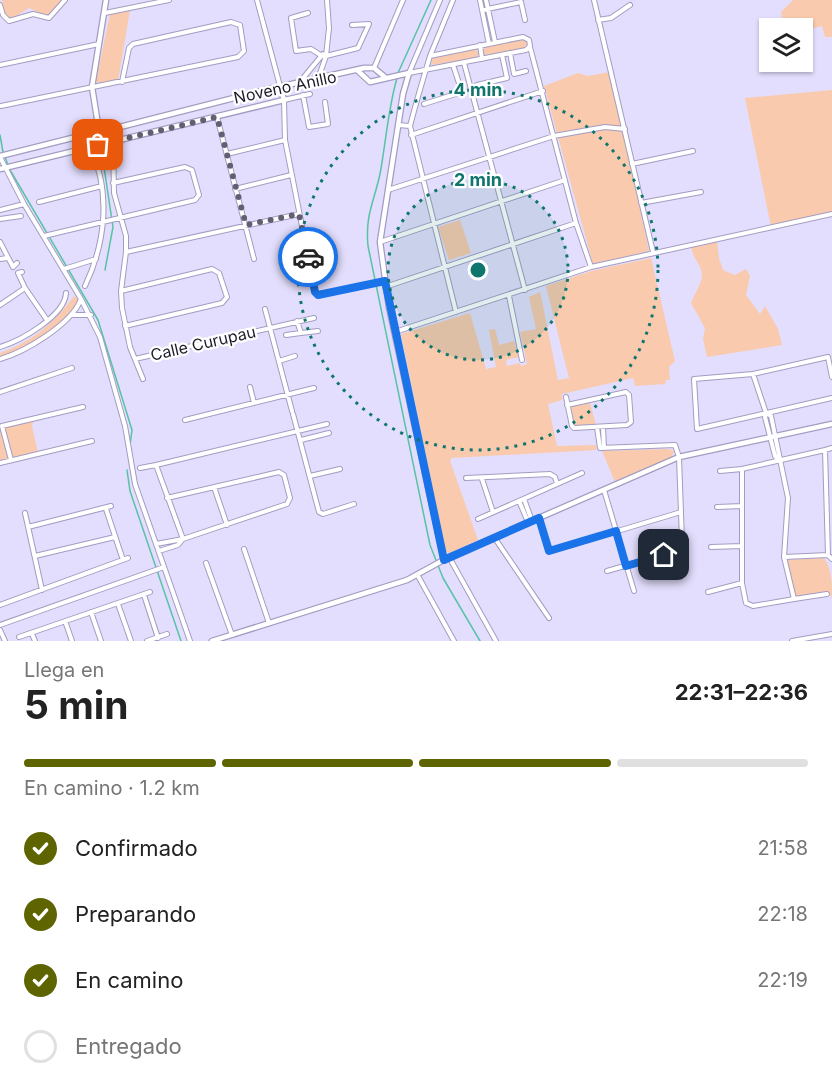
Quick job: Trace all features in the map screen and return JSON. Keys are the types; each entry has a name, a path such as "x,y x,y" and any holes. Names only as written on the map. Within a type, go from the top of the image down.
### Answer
{"street":[{"path":"0,5 3,15 9,21 33,14 49,18 65,0"},
{"path":"99,131 92,87 106,0"},
{"path":"105,13 169,0"},
{"path":"257,0 284,100 285,140 316,294 370,284 384,284 444,269 576,223"},
{"path":"318,79 329,28 327,0"},
{"path":"389,77 374,69 403,0"},
{"path":"440,0 409,73 398,125 380,242 384,284 444,560 496,641"},
{"path":"453,0 430,56 410,126 456,312"},
{"path":"480,0 489,44"},
{"path":"486,0 495,42"},
{"path":"594,0 626,129 652,252"},
{"path":"483,10 521,2 525,20"},
{"path":"598,20 611,18 630,4"},
{"path":"309,13 291,18 296,51 311,49 324,54 358,48 369,24 352,25"},
{"path":"1,106 122,82 238,57 244,51 240,25 231,22 133,44 129,48 122,82"},
{"path":"430,56 525,37 529,40 576,223 591,267"},
{"path":"0,65 99,44"},
{"path":"480,45 482,59"},
{"path":"409,73 502,55 530,47"},
{"path":"510,53 514,74 526,71"},
{"path":"299,82 324,54"},
{"path":"477,85 507,78 502,55"},
{"path":"464,63 525,290"},
{"path":"424,105 462,92 453,65"},
{"name":"Noveno Anillo","path":"92,133 280,86 374,69"},
{"name":"Noveno Anillo","path":"358,71 368,82 409,73"},
{"path":"411,135 543,91"},
{"path":"284,100 310,94"},
{"path":"303,95 309,127 327,124 325,102"},
{"name":"Noveno Anillo","path":"5,167 284,100"},
{"path":"217,117 254,260"},
{"path":"398,125 410,126"},
{"path":"387,190 554,136 605,127 626,129"},
{"path":"108,130 114,142 113,183 117,218 124,226 126,252 121,291 125,326 143,379"},
{"path":"85,286 96,260 103,221 99,165 89,140 92,133"},
{"path":"92,133 2,156 5,167 24,204 48,234 91,315 125,426 135,484 159,551 160,568 190,641"},
{"path":"227,154 285,140"},
{"path":"20,151 22,164"},
{"path":"632,164 693,151"},
{"path":"48,234 195,200 199,195 192,170 185,166 113,183"},
{"path":"235,189 291,175"},
{"path":"380,242 565,180"},
{"path":"39,202 102,186"},
{"path":"641,203 701,192"},
{"path":"0,210 24,204"},
{"path":"126,252 299,214"},
{"path":"395,332 591,267 832,214"},
{"path":"0,219 21,216"},
{"path":"0,242 7,258 20,273 25,288 47,320"},
{"path":"0,260 7,258"},
{"path":"67,267 96,260"},
{"path":"121,291 212,269 219,273 227,297 222,303 125,326"},
{"path":"0,305 25,288"},
{"path":"0,347 19,339 47,320 63,305 66,293"},
{"path":"509,296 522,360"},
{"path":"0,358 28,348 72,315 81,299"},
{"path":"265,309 320,513 354,504"},
{"path":"72,315 91,315"},
{"name":"Calle Curupau","path":"135,359 314,318"},
{"path":"297,321 301,333"},
{"path":"286,335 318,331"},
{"path":"279,361 295,356"},
{"path":"832,377 828,357 753,374 694,379 697,429 832,398"},
{"path":"0,392 72,368"},
{"path":"753,374 766,412 765,417 775,456 780,461"},
{"path":"250,387 254,403"},
{"path":"185,420 314,388"},
{"path":"566,397 567,405 573,428 630,423 628,393 567,405"},
{"path":"11,460 2,426 84,407"},
{"path":"766,412 771,416 788,498 784,557 794,599"},
{"path":"140,468 327,424"},
{"path":"212,641 418,576 444,560 494,537 679,457 832,424"},
{"path":"600,427 602,448 675,445 679,457 683,569"},
{"path":"301,440 329,433"},
{"path":"0,463 92,441"},
{"path":"720,471 742,469 832,448"},
{"path":"784,557 830,557 825,450"},
{"path":"156,465 183,539"},
{"path":"310,476 340,469"},
{"path":"742,469 742,583 745,600 749,605 827,594"},
{"path":"156,544 183,539 290,504 284,475 279,472 167,498"},
{"path":"478,519 582,473"},
{"path":"466,478 550,474 555,477 557,484"},
{"path":"482,479 493,512"},
{"path":"213,487 227,525"},
{"path":"604,490 634,591"},
{"path":"521,500 530,521"},
{"path":"28,527 111,506"},
{"path":"717,507 742,506"},
{"path":"0,605 126,559 115,537 106,508"},
{"path":"539,518 548,549 551,551 681,512"},
{"path":"25,513 42,590"},
{"path":"34,556 115,537"},
{"path":"494,537 549,618"},
{"path":"159,551 178,545 183,539"},
{"path":"711,547 742,546"},
{"path":"244,549 269,623"},
{"path":"607,571 683,549"},
{"path":"206,562 232,635"},
{"path":"0,625 160,568"},
{"path":"418,576 454,641"},
{"path":"708,592 742,583"},
{"path":"19,637 150,592"},
{"path":"144,595 158,638"},
{"path":"117,603 130,641"},
{"path":"91,612 101,641"},
{"path":"65,621 72,641"},
{"path":"0,630 5,641"},
{"path":"32,634 35,641"},
{"path":"147,641 167,634"},
{"path":"792,641 832,634"}],"shaded area":[{"path":"2,0 63,0 48,17 29,8 11,19 5,15"},
{"path":"793,0 832,0 832,37 825,37 822,26 813,28 813,18 782,18 781,12"},
{"path":"130,10 118,81 100,84 96,81 110,14"},
{"path":"524,39 528,45 526,48 484,55 484,46"},
{"path":"475,49 479,53 476,58 431,65 433,57"},
{"path":"610,72 649,251 593,264 544,86 578,73 588,76"},
{"path":"832,90 832,214 771,227 745,98"},
{"path":"460,220 471,253 449,260 438,227"},
{"path":"717,239 723,270 735,275 746,269 750,276 746,295 760,314 765,306 778,329 782,345 707,357 703,339 705,328 691,303 702,275 691,244"},
{"path":"651,258 675,361 669,367 670,380 666,380 665,384 635,386 633,378 562,394 562,400 548,404 557,446 596,445 596,450 452,458 450,461 478,540 450,553 446,552 401,334 470,313 486,369 496,367 489,330 495,329 499,345 514,341 519,357 506,360 507,366 520,363 521,366 527,364 520,332 536,329 529,297 540,292 558,380 569,378 546,286 591,271"},
{"path":"74,296 81,302 56,329 34,343 0,358 0,353 42,330"},
{"path":"590,403 596,425 574,425 571,407"},
{"path":"34,420 32,426 38,453 0,462 0,426"},
{"path":"668,449 674,451 671,459 615,482 602,451"},
{"path":"824,558 832,582 832,598 828,591 796,597 785,560"}],"waterway":[{"path":"398,73 431,0"},
{"path":"397,78 380,174 369,217 368,246 430,545 443,578 480,641"},
{"path":"99,134 113,227 105,270"},
{"path":"0,135 3,152"},
{"path":"5,157 10,170 98,320 132,430 130,445"},
{"path":"127,470 130,491 181,641"}],"way so far":[{"path":"98,145 217,117 246,225 299,214 308,257"}],"route":[{"path":"308,257 315,292 318,295 385,281 444,560 539,518 549,551 616,531 626,566 664,555"}]}
